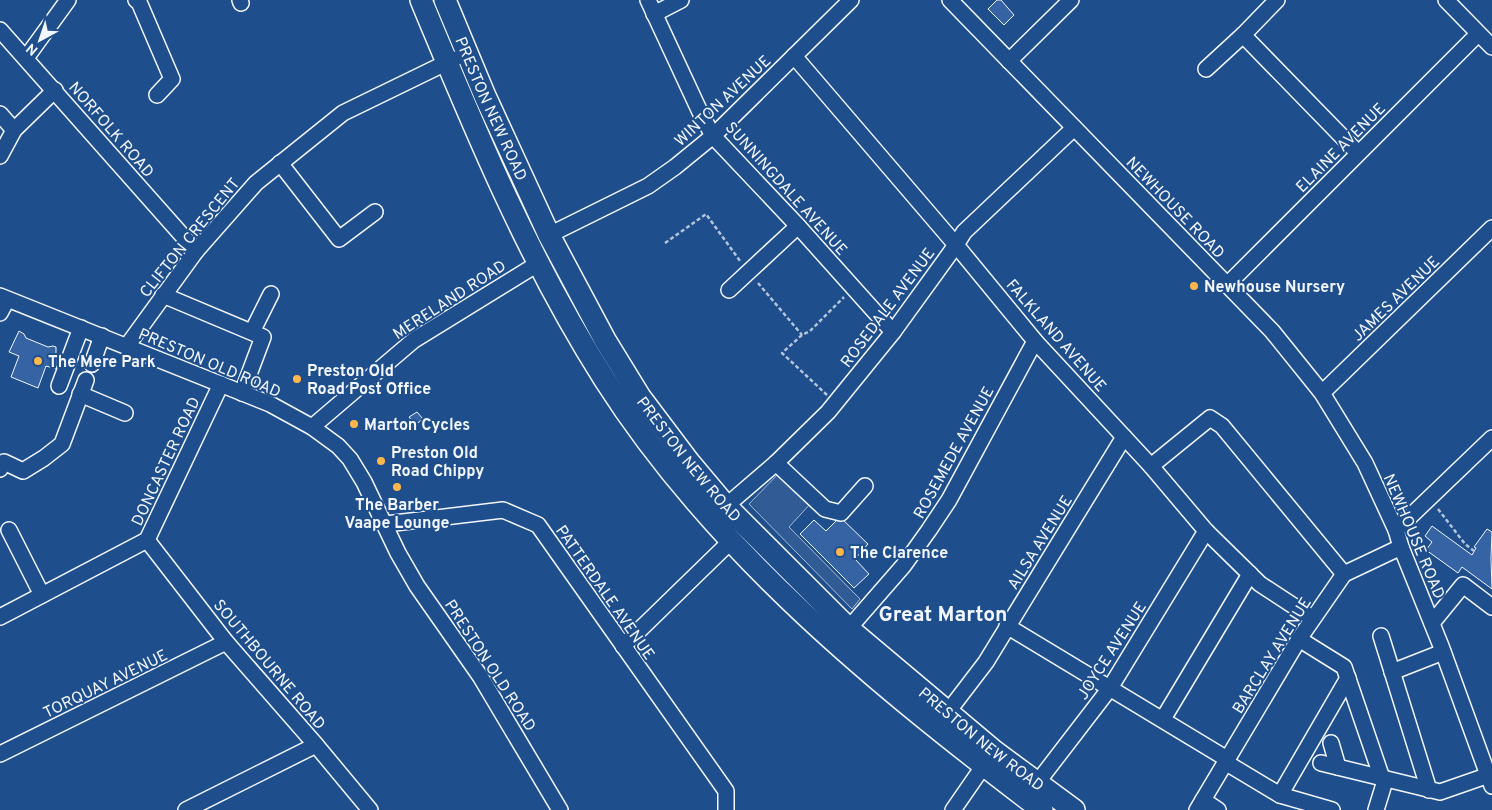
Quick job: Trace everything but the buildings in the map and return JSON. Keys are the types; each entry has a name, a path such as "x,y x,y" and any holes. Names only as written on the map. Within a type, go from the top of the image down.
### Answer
{"highway":[{"name":"PRESTON NEW ROAD","path":"421,0 496,176 539,263 606,382 673,474 731,541 842,637 988,758 1037,783 1074,810"},
{"name":"PRESTON NEW ROAD","path":"445,0 485,96 549,235 605,340 640,397 689,462 726,506 842,637 947,713 988,758 1042,810"}],"street":[{"path":"26,58 68,0"},
{"path":"136,0 139,2 172,79 157,95"},
{"name":"SUNNINGDALE AVENUE","path":"648,0 700,112 714,136 893,332"},
{"path":"654,14 682,0"},
{"name":"WINTON AVENUE","path":"549,235 648,186 714,136 851,0"},
{"name":"NEWHOUSE ROAD","path":"950,0 1272,331 1322,393 1365,463 1396,530 1490,780"},
{"path":"1009,62 1071,0"},
{"path":"1206,69 1277,0"},
{"path":"1446,0 1492,47"},
{"name":"NORFOLK ROAD","path":"0,30 196,251"},
{"name":"ELAINE AVENUE","path":"1227,285 1478,34"},
{"path":"1243,35 1358,153"},
{"name":"CLIFTON CRESCENT","path":"127,346 196,251 256,184 280,163 343,113 467,53"},
{"name":"FALKLAND AVENUE","path":"794,56 956,245 1035,341 1151,466 1206,531 1272,593 1312,618"},
{"path":"0,156 14,130 55,90"},
{"path":"0,114 14,130"},
{"name":"ROSEDALE AVENUE","path":"726,506 776,463 835,403 893,332 964,232 1074,128"},
{"path":"280,163 339,239 375,212"},
{"path":"729,290 798,226"},
{"name":"JAMES AVENUE","path":"1322,393 1492,228"},
{"name":"MERELAND ROAD","path":"312,426 414,340 539,263"},
{"path":"252,332 271,294"},
{"path":"163,295 262,337 242,392"},
{"name":"PRESTON OLD ROAD","path":"2,303 81,328 242,392 312,426 338,446 350,459 364,482 386,524 398,553 417,586 480,676 560,810"},
{"path":"59,386 81,328"},
{"path":"92,364 102,336"},
{"name":"ROSEMEDE AVENUE","path":"842,637 904,565 930,530 949,500 1035,341"},
{"path":"0,469 4,462 23,471 62,444 86,380"},
{"name":"DONCASTER ROAD","path":"0,617 147,540 221,384"},
{"path":"80,394 125,413"},
{"path":"1151,466 1210,418 1222,426 1344,574"},
{"name":"AILSA AVENUE","path":"947,713 986,662 1124,437"},
{"path":"1396,530 1492,438"},
{"path":"776,463 824,509 841,514 865,486"},
{"name":"PATTERDALE AVENUE","path":"386,524 503,510 538,525 726,791 726,810"},
{"path":"9,530 42,595"},
{"name":"JOYCE AVENUE","path":"1037,783 1110,688 1206,531"},
{"name":"SOUTHBOURNE ROAD","path":"147,540 226,642 370,810"},
{"path":"622,646 731,541"},
{"name":"BARCLAY AVENUE","path":"1200,805 1312,618 1344,574 1401,547"},
{"path":"1162,718 1250,574"},
{"path":"1432,623 1463,585 1491,608"},
{"path":"1007,626 1162,718 1280,795 1332,810"},
{"path":"1380,636 1429,790"},
{"path":"1299,639 1344,667 1384,784 1376,810"},
{"name":"TORQUAY AVENUE","path":"0,754 226,642"},
{"path":"1392,672 1443,652"},
{"path":"1280,795 1348,678"},
{"path":"1331,743 1338,767"},
{"path":"186,810 316,746"},
{"path":"953,810 988,758"},
{"path":"1321,763 1440,792 1490,780"},
{"path":"1200,805 1218,810"}],"path":[{"path":"835,403 782,353 802,335 810,331 854,288"},
{"path":"1430,498 1465,544 1474,551"}],"shaded area":[{"path":"781,471 812,502 789,527 860,599 852,609 749,504"}],"place":[{"name":"Newhouse Nursery","path":"1194,286"},
{"name":"The Mere Park","path":"38,361"},
{"name":"Preston Old Road Post Office","path":"297,379"},
{"name":"Marton Cycles","path":"354,424"},
{"name":"Preston Old Road Chippy","path":"381,461"},
{"name":"The Barber Vaape Lounge","path":"397,487"},
{"name":"The Clarence","path":"840,552"}],"district":[{"name":"Great Marton","path":"943,614"}]}
